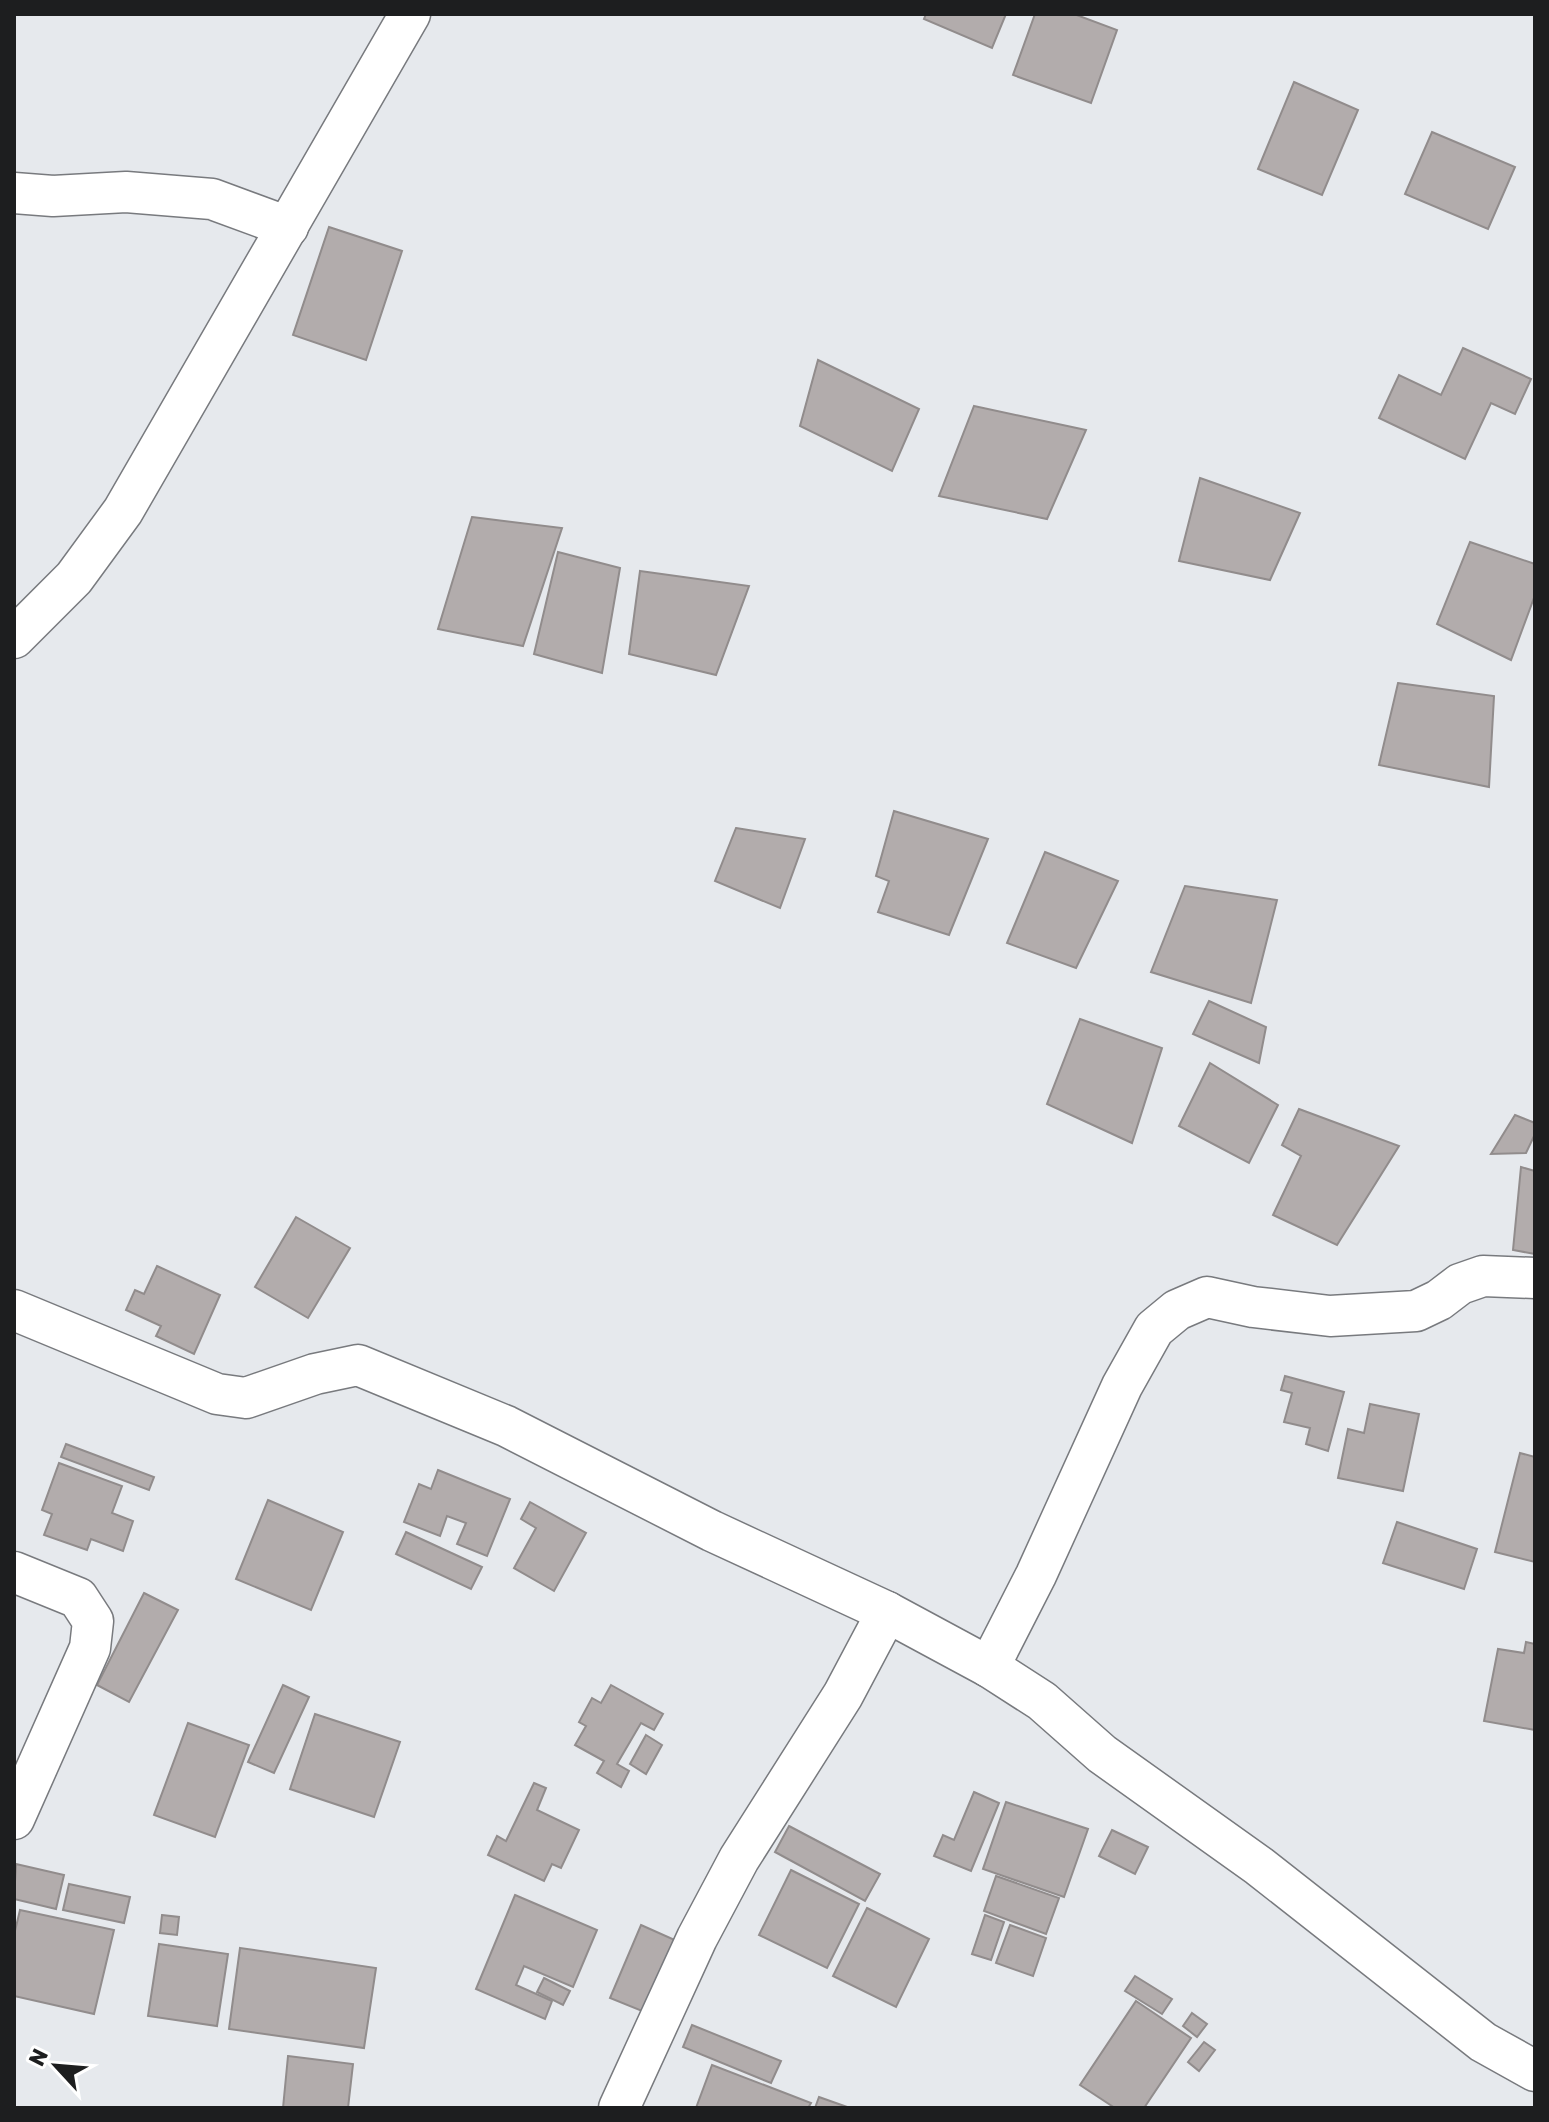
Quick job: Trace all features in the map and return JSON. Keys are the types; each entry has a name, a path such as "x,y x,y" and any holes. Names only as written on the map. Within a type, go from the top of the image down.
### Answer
{"street":[{"path":"14,638 74,578 123,511 410,14"},
{"path":"14,193 53,196 126,192 212,199 288,227"},
{"path":"989,1667 1036,1575 1122,1386 1154,1329 1177,1310 1207,1297 1253,1307 1330,1316 1416,1311 1439,1300 1460,1284 1483,1276 1535,1278"},
{"path":"14,1310 217,1394 246,1398 315,1374 358,1365 506,1426 712,1531 887,1612 989,1667 1042,1701 1102,1754 1172,1807 1259,1866 1483,2042 1535,2071"},
{"path":"14,1572 78,1598 93,1621 90,1648 14,1819"},
{"path":"619,2108 690,1953 739,1859 843,1695 887,1612"}],"building":[{"path":"926,14 1006,14 992,48 924,19"},
{"path":"1035,14 1074,14 1117,30 1091,103 1013,75"},
{"path":"1294,82 1358,110 1322,195 1258,169"},
{"path":"1432,132 1515,167 1488,229 1405,194"},
{"path":"329,227 402,251 366,360 293,335"},
{"path":"1463,348 1531,379 1515,414 1491,403 1465,459 1379,418 1399,375 1441,395"},
{"path":"818,360 919,409 892,471 800,426"},
{"path":"974,406 1086,430 1047,519 939,496"},
{"path":"1200,478 1300,513 1270,580 1179,561"},
{"path":"472,517 562,528 523,646 438,629"},
{"path":"1470,542 1535,564 1535,595 1511,660 1437,624"},
{"path":"558,552 620,568 602,673 534,654"},
{"path":"640,571 749,586 716,675 629,654"},
{"path":"1398,683 1494,696 1489,787 1379,765"},
{"path":"894,811 988,839 949,935 878,912 889,881 876,876"},
{"path":"736,828 805,839 780,908 715,881"},
{"path":"1045,852 1118,881 1076,968 1007,943"},
{"path":"1185,886 1277,900 1251,1003 1151,972"},
{"path":"1209,1001 1266,1027 1259,1063 1193,1034"},
{"path":"1080,1019 1162,1048 1132,1143 1047,1104"},
{"path":"1210,1063 1278,1105 1249,1163 1179,1126"},
{"path":"1299,1109 1399,1146 1337,1245 1273,1215 1301,1156 1282,1145"},
{"path":"1515,1115 1535,1123 1535,1134 1526,1153 1491,1154"},
{"path":"1521,1167 1535,1171 1535,1254 1513,1250"},
{"path":"296,1217 350,1248 308,1318 255,1287"},
{"path":"157,1266 220,1295 194,1354 156,1336 161,1326 126,1310 135,1290 144,1294"},
{"path":"1285,1376 1344,1392 1328,1451 1306,1444 1310,1428 1284,1422 1292,1393 1281,1390"},
{"path":"1370,1404 1419,1414 1403,1491 1338,1478 1348,1429 1364,1433"},
{"path":"66,1444 154,1477 149,1490 61,1457"},
{"path":"1520,1453 1535,1457 1535,1562 1495,1552"},
{"path":"59,1463 122,1486 112,1513 133,1521 123,1551 91,1539 87,1550 44,1535 52,1514 42,1510"},
{"path":"438,1470 510,1499 487,1556 457,1544 466,1523 447,1516 440,1536 404,1522 419,1484 431,1489"},
{"path":"268,1500 343,1532 311,1610 236,1579"},
{"path":"530,1502 586,1533 554,1591 514,1568 536,1528 521,1519"},
{"path":"1397,1522 1477,1549 1464,1589 1383,1563"},
{"path":"406,1532 482,1567 471,1589 396,1554"},
{"path":"144,1593 178,1610 129,1702 97,1685"},
{"path":"1526,1642 1535,1644 1535,1730 1484,1721 1498,1649 1524,1653"},
{"path":"283,1685 309,1697 274,1773 248,1762"},
{"path":"611,1685 663,1714 654,1730 641,1723 617,1764 629,1771 621,1787 597,1773 604,1761 575,1745 586,1726 579,1722 592,1698 601,1703"},
{"path":"315,1714 400,1742 374,1817 290,1789"},
{"path":"188,1723 249,1745 215,1837 154,1815"},
{"path":"646,1735 662,1745 646,1774 630,1764"},
{"path":"534,1783 546,1788 537,1810 579,1830 561,1868 552,1864 544,1881 488,1855 497,1836 506,1841"},
{"path":"974,1792 999,1803 971,1871 934,1856 943,1835 954,1840"},
{"path":"1006,1802 1088,1829 1064,1897 983,1869"},
{"path":"789,1826 880,1874 865,1901 775,1852"},
{"path":"1112,1830 1148,1847 1135,1874 1099,1856"},
{"path":"16,1864 64,1875 56,1909 14,1899"},
{"path":"791,1870 859,1904 827,1968 759,1935"},
{"path":"996,1876 1059,1898 1046,1934 984,1911"},
{"path":"69,1884 130,1897 124,1923 63,1910"},
{"path":"515,1895 597,1930 573,1987 524,1966 516,1985 552,2001 545,2019 476,1989"},
{"path":"867,1908 929,1939 896,2007 833,1976"},
{"path":"20,1910 114,1930 94,2014 14,1996 14,1935"},
{"path":"162,1915 179,1917 177,1935 160,1933"},
{"path":"985,1915 1004,1922 991,1960 972,1954"},
{"path":"641,1925 677,1941 647,2013 610,1998"},
{"path":"1010,1925 1046,1938 1033,1976 996,1963"},
{"path":"159,1944 228,1954 217,2026 148,2016"},
{"path":"240,1948 376,1968 364,2048 229,2029"},
{"path":"1135,1976 1172,1999 1162,2014 1125,1991"},
{"path":"544,1978 570,1991 563,2005 537,1992"},
{"path":"1136,2001 1191,2038 1144,2108 1115,2108 1080,2085"},
{"path":"1192,2013 1207,2024 1197,2037 1183,2026"},
{"path":"692,2025 781,2061 771,2083 683,2047"},
{"path":"1204,2042 1215,2050 1199,2071 1188,2062"},
{"path":"288,2056 353,2064 348,2108 283,2108"},
{"path":"712,2065 811,2103 808,2108 696,2108"},
{"path":"819,2097 850,2108 815,2108"}]}
